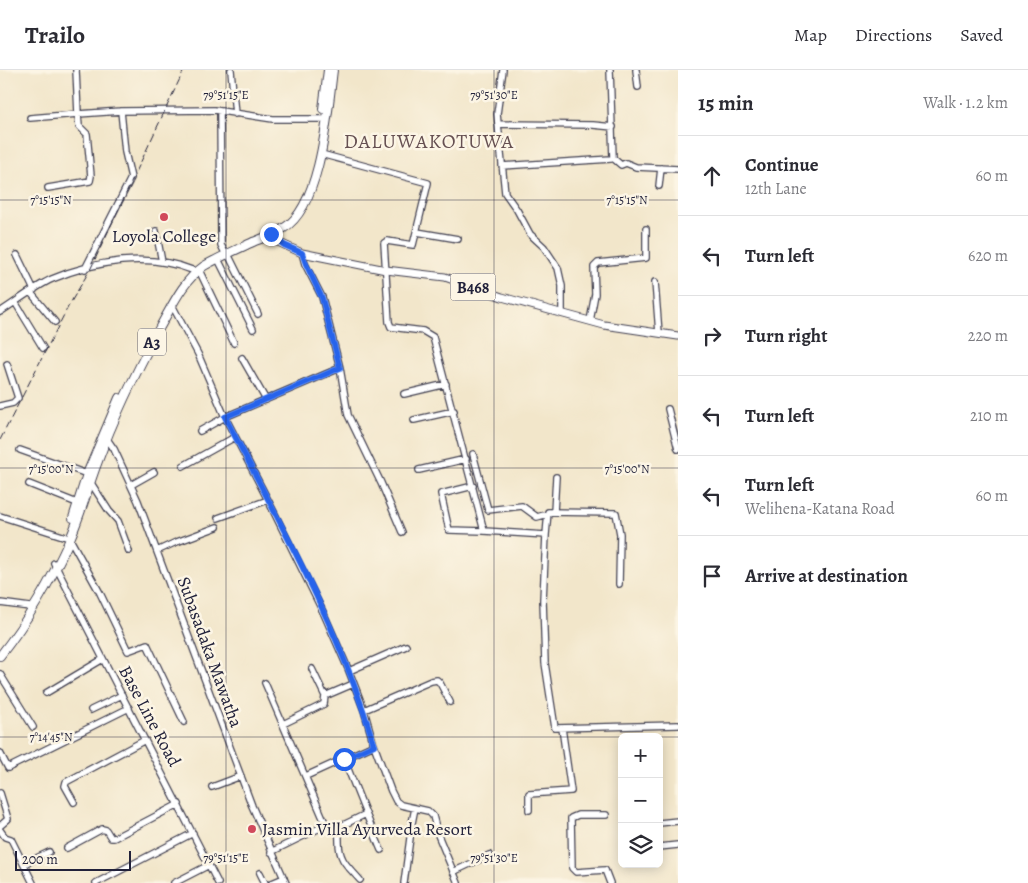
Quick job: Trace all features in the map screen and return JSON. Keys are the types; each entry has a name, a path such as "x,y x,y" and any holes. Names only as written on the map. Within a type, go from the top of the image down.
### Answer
{"highway":[{"name":"A3","path":"270,233 292,218 306,192 318,150 328,70"},
{"name":"A3","path":"105,436 178,293 195,271 204,261 289,225 301,212 310,192 321,154 333,70"},
{"name":"A3","path":"68,538 78,503 133,368 163,311 176,288 195,271 226,253"},
{"name":"A3","path":"0,656 22,628 55,565 68,538 88,477"},
{"name":"A3","path":"0,648 30,607 55,565"}],"main road":[{"name":"B468","path":"270,233 284,245 302,253 386,270 445,277 502,297 604,325 678,336"}],"street":[{"path":"48,188 90,181 87,134 79,126 76,70"},
{"path":"231,70 235,114"},
{"path":"503,70 497,114 505,193 530,234 544,247 558,268 562,286 562,313"},
{"path":"610,70 613,158 621,165 626,163 636,167 678,169"},
{"path":"636,70 638,87"},
{"path":"30,118 121,111 214,110 273,119 322,119"},
{"path":"84,269 131,178 125,152 121,111"},
{"path":"220,111 221,245 258,314"},
{"path":"498,124 613,126"},
{"path":"321,154 428,183 414,244 411,246 387,241 384,243 389,322 392,327 422,332 433,337 484,531"},
{"path":"502,166 613,158"},
{"path":"659,186 661,168"},
{"path":"590,321 595,294 594,267 598,263 646,258 646,229"},
{"path":"156,231 162,262"},
{"path":"417,232 458,239"},
{"path":"302,253 322,298 340,368 348,415 402,532"},
{"path":"17,255 32,291 55,322"},
{"path":"218,259 253,329"},
{"path":"0,312 51,279 84,269 119,262 142,260 162,262 179,265 195,271 234,343"},
{"path":"656,282 659,333"},
{"path":"15,302 43,348"},
{"path":"172,305 198,354 225,417 324,614 349,671 364,710 374,745 396,801 401,805 428,811 433,816 438,835 458,883"},
{"path":"242,358 266,400"},
{"path":"0,406 13,403 18,398 7,364"},
{"path":"200,430 225,417 340,368"},
{"path":"404,394 446,384"},
{"path":"668,409 676,431 678,449"},
{"path":"414,420 454,411"},
{"name":"Subasadaka Mawatha","path":"105,436 114,449 131,485 241,776 271,852 285,881"},
{"path":"183,466 235,437"},
{"path":"20,450 88,477 108,511 118,521 130,551"},
{"path":"473,454 488,510 522,506 538,517 551,513 616,512 620,534 620,584"},
{"path":"419,470 466,459"},
{"path":"131,485 154,472"},
{"path":"556,477 546,535 543,600 545,663 554,728 678,725"},
{"path":"29,484 78,503"},
{"path":"473,486 441,494 449,530 546,535"},
{"path":"218,518 268,500"},
{"path":"0,516 68,538 100,593 128,651 147,644 184,722"},
{"path":"157,551 217,527"},
{"name":"Base Line Road","path":"55,565 218,883"},
{"path":"0,603 30,607"},
{"path":"349,671 406,646"},
{"path":"46,693 103,660"},
{"path":"283,724 324,704 325,696 312,669"},
{"path":"0,674 33,728"},
{"path":"364,710 437,680 450,702"},
{"path":"265,683 326,825 271,852"},
{"path":"325,696 353,684"},
{"path":"91,710 122,695"},
{"path":"0,753 8,768 129,708"},
{"path":"529,810 529,794 571,790 562,728"},
{"path":"74,802 66,782 146,740"},
{"path":"306,776 374,745"},
{"path":"344,759 381,850"},
{"path":"212,787 241,776"},
{"path":"0,793 8,820 0,826"},
{"path":"67,848 102,829 106,830 111,838 114,838 179,804"},
{"path":"404,883 415,808"},
{"path":"360,880 340,856 339,829 345,823 366,814"},
{"path":"606,815 572,817 570,821 572,868 576,872 605,870 609,883"},
{"path":"663,823 678,821"},
{"path":"0,830 5,837 11,839 33,883"},
{"path":"96,883 193,833"},
{"path":"663,846 678,844"},
{"path":"24,864 49,852"},
{"path":"452,872 489,855"},
{"path":"174,883 209,865"},
{"path":"260,873 265,883"},
{"path":"272,883 285,881"}],"railway":[{"path":"0,440 68,307 91,268 184,70"}],"place":[{"name":"Loyola College","path":"164,217"},
{"name":"Jasmin Villa Ayurveda Resort","path":"252,829"}],"district":[{"name":"DALUWAKOTUWA","path":"429,141"}],"route":[{"path":"271,234 278,242 302,253 322,298 340,368 225,417 324,614 364,710 374,745 344,759"}]}
